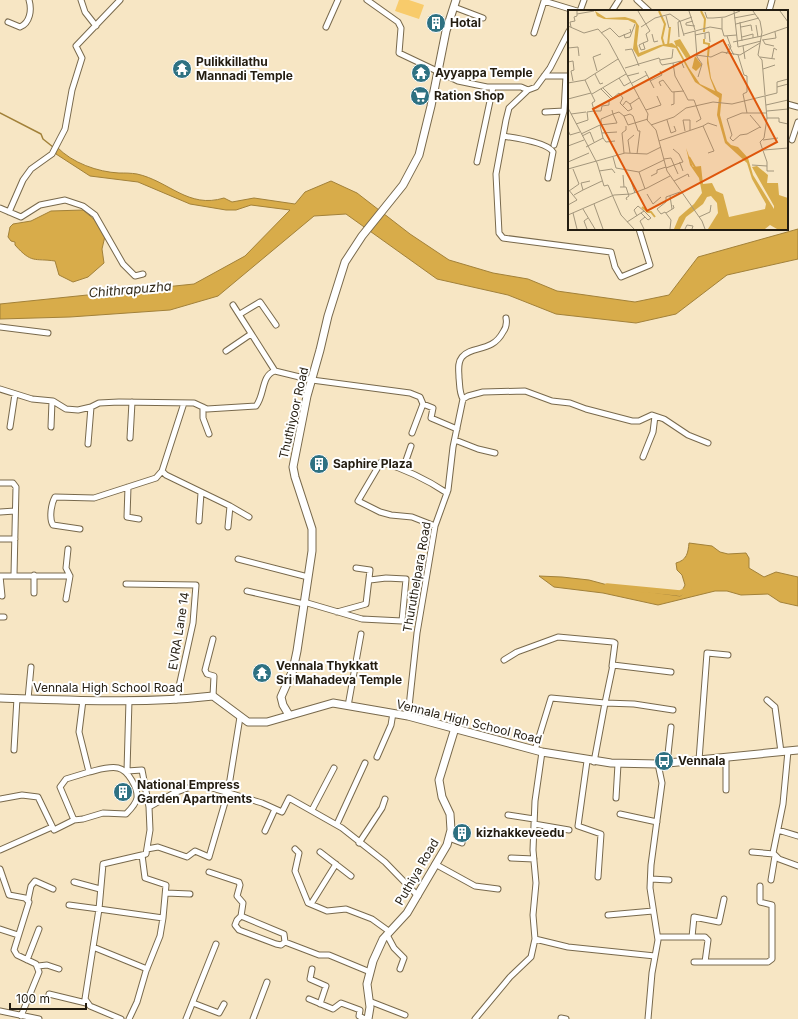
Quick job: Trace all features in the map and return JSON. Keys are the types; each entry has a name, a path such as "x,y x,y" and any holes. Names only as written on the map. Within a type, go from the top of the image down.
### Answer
{"main road":[{"name":"Thuthiyoor Road","path":"289,715 281,698 293,670 312,551 312,529 293,467 312,380 328,316 345,262 362,236 403,185 419,155 446,31 455,3"},
{"name":"Vennala High School Road","path":"0,698 176,700 213,696 248,722 266,722 333,703 408,716 538,751 591,761 618,764 658,764 798,750"},
{"name":"Puthiya Road","path":"366,1019 369,1001 367,984 373,961 383,939 407,913 418,896 451,830 450,814 442,797 439,780 455,728"}],"street":[{"path":"8,22 20,27 23,26 28,20 31,7 29,0"},
{"path":"81,0 85,12 96,26"},
{"path":"9,212 22,180 31,169 45,160 53,152 65,129 72,90 82,58 76,46 120,0"},
{"path":"326,27 338,0"},
{"path":"367,0 398,22 400,28 398,53 438,73 458,81 493,87 520,87 528,90"},
{"path":"580,10 584,0"},
{"path":"613,10 618,0"},
{"path":"637,0 648,10"},
{"path":"769,10 772,0"},
{"path":"534,33 544,1 574,10"},
{"path":"455,3 482,18"},
{"path":"568,33 544,76 536,87 528,90 509,108 496,174 498,233 502,238 611,252 615,267 621,277 650,265 639,230"},
{"path":"544,76 568,76 564,111 554,145"},
{"path":"478,162 493,87"},
{"path":"788,104 798,107"},
{"path":"545,112 564,111"},
{"path":"792,140 798,122"},
{"path":"503,136 536,143 551,149 553,152 548,178"},
{"path":"0,208 21,217 40,205 65,200 83,206 95,215 124,264 135,276 143,274"},
{"path":"240,314 260,302 276,325"},
{"path":"233,305 275,371"},
{"path":"506,318 507,322 499,340 492,345 467,354 460,360 460,387 463,399 483,392 525,391 552,401 570,403 586,409 632,421 639,421 648,416 655,416 664,419 691,437 708,443"},
{"path":"0,327 48,333"},
{"path":"226,351 251,334"},
{"path":"0,389 15,394 52,401 66,409 78,410 91,407 99,403 132,402 184,402 194,403 207,409 256,406 261,400 266,376 270,372 275,371 312,380 410,393 420,397 424,404 433,408 431,418 457,429"},
{"path":"10,426 15,394"},
{"name":"Thuruthelpara Road","path":"408,716 417,633 435,526 447,493 463,399"},
{"path":"51,427 52,401"},
{"path":"130,438 132,402"},
{"path":"80,530 55,526 51,523 52,503 55,497 94,498 156,478 162,471 184,402"},
{"path":"412,433 424,404"},
{"path":"88,444 91,407"},
{"path":"203,407 203,418 209,434"},
{"path":"643,457 653,432 655,416"},
{"path":"455,440 478,449 495,453"},
{"path":"404,469 410,446"},
{"path":"435,526 412,517 380,512 358,501 381,462 404,469 430,481 447,493"},
{"path":"162,471 166,475 230,506 249,517"},
{"path":"0,483 15,485 14,575"},
{"path":"128,487 127,517 139,519"},
{"path":"199,521 201,493"},
{"path":"228,527 230,506"},
{"path":"0,512 15,511"},
{"path":"0,539 15,538"},
{"path":"66,599 70,576 66,568 68,549"},
{"path":"238,560 308,577"},
{"path":"336,612 366,604 370,570 356,568"},
{"path":"34,575 34,593"},
{"path":"2,596 0,576 70,576"},
{"path":"247,592 304,603 354,617 376,621 402,621 406,579 386,578 370,580"},
{"name":"EVRA Lane 14","path":"126,584 196,586 193,623 176,700"},
{"path":"354,607 354,617"},
{"path":"348,706 361,634"},
{"path":"504,660 517,652 558,637 615,643 605,703 591,761 578,826 602,834 598,877"},
{"path":"213,639 205,670 207,674 214,676 213,696"},
{"path":"699,760 707,653 728,655"},
{"path":"612,666 618,665 671,672"},
{"path":"28,698 31,667"},
{"path":"14,750 17,698"},
{"path":"475,1019 510,977 531,957 535,939 533,915 536,883 534,859 534,821 538,751 551,698 634,704 673,710"},
{"path":"84,700 79,732 89,772"},
{"path":"86,1003 86,991 100,909 100,889 103,864 146,854 150,830 149,807 142,770 127,771 129,700"},
{"path":"767,700 775,707 781,752"},
{"path":"377,757 391,725 394,713"},
{"path":"147,849 158,847 188,857 195,850 209,857 228,792 240,717"},
{"path":"667,763 671,728"},
{"path":"771,880 783,804 788,751"},
{"path":"726,757 726,790"},
{"path":"337,824 365,763"},
{"path":"616,798 618,764"},
{"path":"648,1019 658,937 653,911 651,879 662,784 658,764"},
{"path":"0,799 22,795 38,797 52,827 54,830 58,830 74,820 103,813 126,814 137,799 132,781 119,768 89,772 66,779 60,787 74,820"},
{"path":"312,810 334,768"},
{"path":"149,807 174,793 199,784 228,792 282,812 289,798 337,824 359,843 385,862 418,896"},
{"path":"359,843 382,808 385,799"},
{"path":"265,831 275,809"},
{"path":"620,814 657,822"},
{"path":"508,815 569,830"},
{"path":"0,850 52,827"},
{"path":"778,830 798,836"},
{"path":"448,838 462,842"},
{"path":"295,849 299,853 295,871 308,903 328,911 346,909 372,919 388,933 394,948 404,958 400,969"},
{"path":"320,852 351,876"},
{"path":"752,852 774,855 798,866"},
{"path":"129,1019 137,1002 147,969 160,936 166,893 166,885 145,878 142,855"},
{"path":"511,858 534,859"},
{"path":"311,904 336,864"},
{"path":"435,864 475,886 498,889"},
{"path":"0,869 9,895 28,900"},
{"path":"209,872 239,882 240,885 237,896 243,903 240,914 241,916 235,925 239,930 276,944 281,945 285,942"},
{"path":"651,879 669,880"},
{"path":"54,889 35,881 31,886 28,900 30,902 18,935 14,953 38,966 47,965 59,969"},
{"path":"74,882 100,889"},
{"path":"694,962 768,962 772,959 772,905 760,902 760,886"},
{"path":"166,893 190,894"},
{"path":"692,937 694,917 719,922 724,899"},
{"path":"69,905 163,918"},
{"path":"608,915 653,911"},
{"path":"241,916 284,934 285,942"},
{"path":"0,929 18,935"},
{"path":"27,960 39,929"},
{"path":"658,937 705,938 708,940 705,962"},
{"path":"535,939 568,947 655,956"},
{"path":"285,942 319,955 329,955 370,972"},
{"path":"186,1019 216,944"},
{"path":"93,947 147,969"},
{"path":"17,1016 39,972 38,966"},
{"path":"312,969 310,979 326,986 320,1004"},
{"path":"253,1019 267,982"},
{"path":"49,994 86,1003 121,1019"},
{"path":"309,999 333,1009 341,1003 360,1010 359,1016 366,1019"},
{"path":"369,1001 405,1015"},
{"path":"193,1003 219,1014 224,1004"},
{"path":"0,1010 17,1016 39,1019"}],"shaded area":[{"path":"399,0 409,0 424,5 419,19 395,11"},
{"path":"57,147 70,158 94,169 137,174 148,177 179,193 200,200 224,198 232,202 254,198 295,204 305,192 331,181 357,193 410,234 449,260 493,273 528,279 557,291 635,302 669,295 698,257 798,229 798,259 727,275 676,314 636,323 556,314 508,295 437,279 346,214 314,216 218,296 170,310 70,317 0,319 0,304 194,284 245,256 290,210 251,205 236,210 226,210 190,204 138,182 90,176 56,154 55,151"},
{"path":"83,210 96,221 105,236 102,249 104,263 88,277 73,282 59,275 55,261 30,258 25,255 15,245 15,242 11,241 8,237 10,227 13,224 31,221 51,211"},
{"path":"689,543 712,546 720,552 728,554 746,553 749,558 749,568 764,577 776,572 798,577 798,606 780,602 768,594 741,595 727,591 715,591 658,605 603,593 554,587 539,576 589,580 615,587 680,596 683,594 685,585 682,575 677,570 676,563 685,558"}],"waterway":[{"path":"0,113 41,134 43,139 53,147"},
{"path":"607,586 680,593 689,589"}],"place":[{"name":"Hotal","path":"436,23"},
{"name":"Pulikkillathu Mannadi Temple","path":"182,69"},
{"name":"Ayyappa Temple","path":"421,73"},
{"name":"Ration Shop","path":"420,96"},
{"name":"Saphire Plaza","path":"319,464"},
{"name":"Vennala Thykkatt Sri Mahadeva Temple","path":"262,673"},
{"name":"Vennala","path":"664,761"},
{"name":"National Empress Garden Apartments","path":"123,792"},
{"name":"kizhakkeveedu","path":"462,833"}],"water label":[{"name":"Chithrapuzha","path":"130,289"}]}
